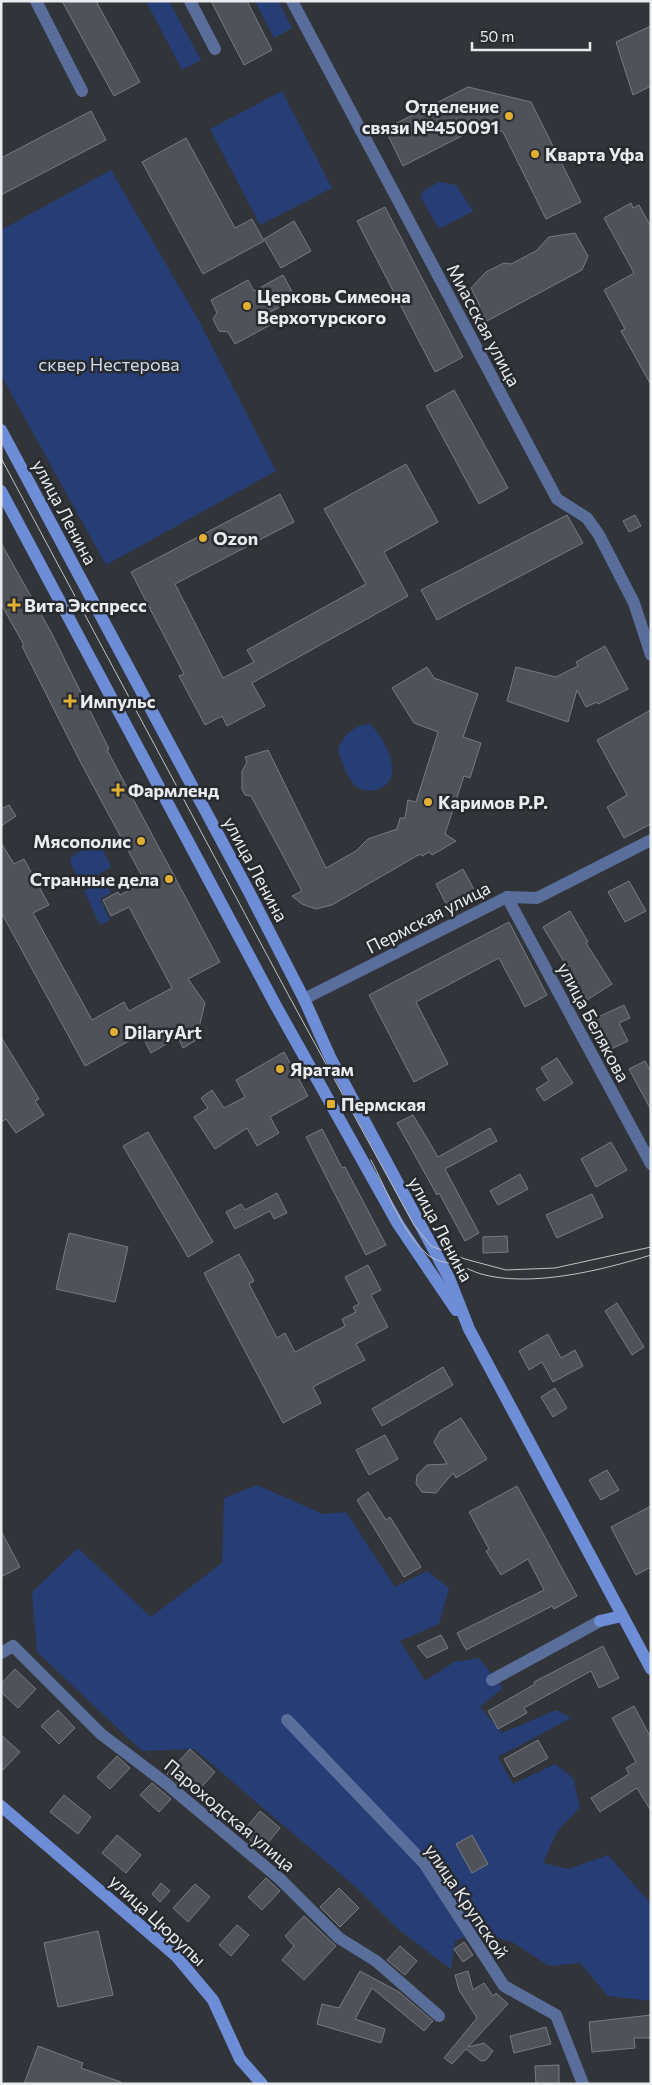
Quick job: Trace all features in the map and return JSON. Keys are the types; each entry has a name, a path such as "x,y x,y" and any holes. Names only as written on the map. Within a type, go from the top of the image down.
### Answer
{"street":[{"path":"36,1 82,91"},
{"path":"190,1 215,49"},
{"name":"Миасская улица","path":"292,1 557,499 587,518 599,535 634,603 651,655"},
{"name":"улица Ленина","path":"1,430 249,892 304,999 330,1057 449,1278 469,1329"},
{"name":"улица Ленина","path":"1,491 276,1006 398,1224 469,1329 651,1669"},
{"name":"Пермская улица","path":"304,999 507,896 537,898 651,840"},
{"name":"улица Белякова","path":"507,896 651,1164"},
{"path":"492,1680 600,1621 622,1616"},
{"name":"Пароходская улица","path":"1,1653 13,1646 101,1734 163,1781 280,1878 339,1938 376,1961 439,2016"},
{"name":"улица Крупской","path":"287,1720 424,1863 504,1986 556,2015 583,2084"},
{"name":"улица Цюрупы","path":"1,1806 176,1956 213,2000 240,2059 262,2084"}],"green space":[{"path":"146,1 169,1 201,60 182,70"},
{"path":"255,1 278,1 292,28 274,38"},
{"path":"282,91 332,188 260,225 210,129"},
{"name":"сквер Нестерова","path":"111,170 198,319 276,471 106,565 1,375 1,230"},
{"path":"439,182 456,185 473,211 439,229 421,198 423,191"},
{"path":"370,724 387,749 392,770 390,778 385,785 368,791 353,784 347,774 338,749 346,735 359,726"},
{"path":"98,840 111,867 81,885 70,861 72,856"},
{"path":"104,879 111,893 100,899 110,920 100,925 84,891"},
{"path":"257,1485 323,1514 346,1512 395,1587 427,1571 449,1588 439,1624 400,1641 425,1681 454,1662 479,1658 503,1688 480,1707 502,1733 556,1710 571,1718 498,1757 513,1784 555,1764 573,1778 580,1807 557,1832 543,1863 568,1869 608,1855 651,1904 651,2001 608,1996 580,1963 549,1966 514,1943 478,1931 455,1941 451,1969 398,1929 357,1888 194,1749 142,1751 37,1652 32,1592 78,1548 151,1617 222,1563 224,1498"}],"building":[{"path":"62,1 96,1 140,82 114,96"},
{"path":"211,1 247,1 272,50 244,65"},
{"path":"651,26 651,86 633,95 616,42"},
{"path":"468,87 531,102 581,202 546,219 503,132 485,124 403,166 385,129"},
{"path":"91,111 106,140 1,195 1,158"},
{"path":"186,138 235,228 252,219 264,241 203,274 142,162"},
{"path":"631,203 633,208 639,205 651,227 651,385 621,331 625,329 604,290 634,273 604,218"},
{"path":"385,207 463,357 435,372 357,221"},
{"path":"294,221 311,251 281,268 264,239"},
{"path":"575,233 588,256 582,270 487,321 479,309 480,306 471,288 486,272 504,263 511,264 536,251 549,237"},
{"name":"Церковь Симеона Верхотурского","path":"283,275 296,299 266,314 272,324 235,344 228,332 219,331 213,319 217,313 211,300 248,280 254,291"},
{"path":"454,390 508,488 479,504 426,406"},
{"path":"406,464 438,522 384,552 408,596 252,683 265,706 227,726 222,716 205,725 179,676 184,674 131,572 280,494 294,522 175,584 223,678 254,662 247,650 366,584 324,509"},
{"path":"567,515 583,543 437,620 421,590"},
{"path":"635,515 641,526 629,532 623,521"},
{"path":"1,543 51,632 109,749 107,750 220,962 188,979 205,1003 196,1040 183,1048 178,1037 151,1053 141,1034 85,1066 1,912 1,843 14,864 24,859 49,905 33,913 92,1020 124,1002 129,1011 172,988 129,907 111,916 103,900 118,892 120,895 145,882 81,763 22,646 24,645 1,604"},
{"path":"605,646 628,689 598,704 597,702 586,707 577,690 568,722 507,701 516,667 556,677 578,666 576,662"},
{"path":"427,667 434,678 478,694 463,737 481,743 470,778 464,776 445,834 456,841 432,855 429,852 422,856 420,854 332,905 316,909 302,904 292,896 302,891 251,796 245,795 242,789 242,771 247,762 245,757 268,750 326,868 356,851 368,839 397,829 400,818 405,818 408,800 416,802 438,732 414,723 392,688"},
{"path":"651,710 651,824 624,838 607,807 627,795 597,740"},
{"path":"9,805 16,816 1,826 1,809"},
{"path":"463,869 478,897 450,912 436,884"},
{"path":"629,881 646,911 625,922 608,892"},
{"path":"570,911 588,942 586,943 612,984 587,1000 543,927"},
{"path":"509,922 547,995 525,1007 499,958 416,1002 448,1064 414,1082 369,995"},
{"path":"624,1005 630,1018 619,1023 628,1041 609,1050 594,1019"},
{"path":"1,1037 39,1099 35,1101 44,1115 16,1133 6,1119 1,1122"},
{"path":"284,1052 308,1096 270,1117 279,1133 257,1146 247,1128 215,1149 194,1117 208,1108 201,1098 212,1090 224,1108 245,1097 236,1080"},
{"path":"557,1058 573,1083 544,1101 536,1089 549,1081 541,1068"},
{"path":"645,1061 651,1072 651,1110 629,1069"},
{"path":"413,1115 438,1157 490,1128 497,1141 445,1169 479,1233 465,1241 397,1123"},
{"path":"322,1129 342,1168 345,1167 386,1245 366,1255 306,1137"},
{"path":"148,1132 213,1242 188,1257 123,1146"},
{"path":"611,1142 627,1170 596,1187 581,1159"},
{"path":"520,1174 528,1189 498,1205 490,1191"},
{"path":"277,1193 287,1213 274,1219 270,1211 235,1229 226,1212 241,1204 245,1210"},
{"path":"592,1194 603,1217 557,1238 546,1215"},
{"path":"69,1233 128,1247 115,1302 56,1289"},
{"path":"507,1236 508,1252 483,1253 483,1237"},
{"path":"239,1254 254,1281 249,1284 277,1338 285,1333 295,1352 345,1326 342,1319 356,1312 353,1307 359,1304 345,1277 368,1265 381,1290 371,1295 388,1327 356,1344 365,1360 313,1387 321,1403 283,1423 204,1273"},
{"path":"617,1303 644,1347 632,1355 605,1311"},
{"path":"548,1334 561,1358 575,1350 583,1366 553,1382 542,1362 529,1370 519,1351"},
{"path":"443,1367 453,1385 382,1426 372,1409"},
{"path":"555,1388 567,1408 553,1417 541,1397"},
{"path":"461,1418 487,1459 456,1478 453,1473 436,1493 422,1492 416,1484 417,1475 427,1465 447,1464 434,1442 440,1431"},
{"path":"385,1435 398,1459 369,1475 356,1450"},
{"path":"607,1470 619,1490 601,1500 589,1480"},
{"path":"517,1486 577,1596 554,1609 552,1606 466,1650 457,1633 544,1590 528,1559 501,1575 486,1551 489,1549 469,1512"},
{"path":"368,1492 386,1520 390,1517 421,1567 404,1577 357,1500"},
{"path":"651,1506 651,1567 636,1575 611,1527"},
{"path":"1,1531 20,1567 1,1577"},
{"path":"441,1635 448,1648 427,1658 417,1646"},
{"path":"603,1646 619,1678 599,1688 591,1671 524,1708 527,1713 498,1729 488,1711 535,1684 534,1682"},
{"path":"15,1669 36,1689 18,1708 1,1692 1,1684"},
{"path":"634,1706 651,1738 651,1811 637,1788 600,1812 591,1798 629,1774 626,1768 636,1762 612,1718"},
{"path":"58,1710 75,1728 59,1744 41,1726"},
{"path":"1,1735 20,1752 1,1772"},
{"path":"538,1740 548,1758 514,1777 504,1759"},
{"path":"190,1749 215,1772 198,1791 187,1782 182,1787 167,1774"},
{"path":"117,1756 130,1768 110,1789 97,1777"},
{"path":"152,1783 171,1799 159,1812 140,1795"},
{"path":"64,1795 91,1817 78,1834 50,1812"},
{"path":"260,1811 280,1828 262,1850 242,1833"},
{"path":"117,1835 141,1855 126,1873 102,1853"},
{"path":"472,1835 488,1864 472,1873 456,1844"},
{"path":"266,1878 280,1891 262,1910 248,1897"},
{"path":"161,1883 170,1891 160,1902 152,1894"},
{"path":"195,1884 210,1897 188,1922 173,1908"},
{"path":"339,1888 359,1908 340,1927 320,1907"},
{"path":"304,1916 336,1946 304,1980 282,1960 294,1946 285,1936"},
{"path":"237,1925 249,1935 231,1956 219,1945"},
{"path":"98,1931 113,1995 58,2007 44,1943"},
{"path":"464,1942 473,1955 463,1962 454,1949"},
{"path":"400,1946 417,1961 405,1975 387,1960"},
{"path":"360,1971 399,1992 433,2021 424,2031 372,1988 355,2019 385,2029 381,2043 317,2024 322,2004 339,2008"},
{"path":"468,1971 473,1990 484,1983 493,1996 496,1993 508,2004 468,2047 484,2043 493,2051 486,2060 481,2061 466,2049 452,2064 444,2058 477,2018 459,1990 455,1975"},
{"path":"651,2015 651,2038 634,2038 635,2048 592,2052 589,2022"},
{"path":"546,2027 551,2044 514,2053 510,2036"},
{"path":"38,2046 83,2063 81,2068 121,2082 121,2084 24,2084"},
{"path":"559,2065 559,2084 536,2084 535,2066"}],"tram line":[{"path":"1,458 290,998 414,1225 431,1246 465,1259 506,1270 555,1268 651,1247"},
{"path":"371,1160 411,1235 428,1255 440,1261 481,1274 501,1278 522,1279 544,1278 589,1271 651,1255"}],"place":[{"name":"Отделение связи №450091","path":"509,116"},
{"name":"Кварта Уфа","path":"535,154"},
{"name":"Церковь Симеона Верхотурского","path":"247,306"},
{"name":"Ozon","path":"203,538"},
{"name":"Вита Экспресс","path":"14,605"},
{"name":"Импульс","path":"70,701"},
{"name":"Фармленд","path":"118,790"},
{"name":"Каримов Р.Р.","path":"428,802"},
{"name":"Мясополис","path":"141,841"},
{"name":"Странные дела","path":"169,879"},
{"name":"DilaryArt","path":"114,1032"},
{"name":"Яратам","path":"280,1069"},
{"name":"Пермская","path":"331,1104"}]}
